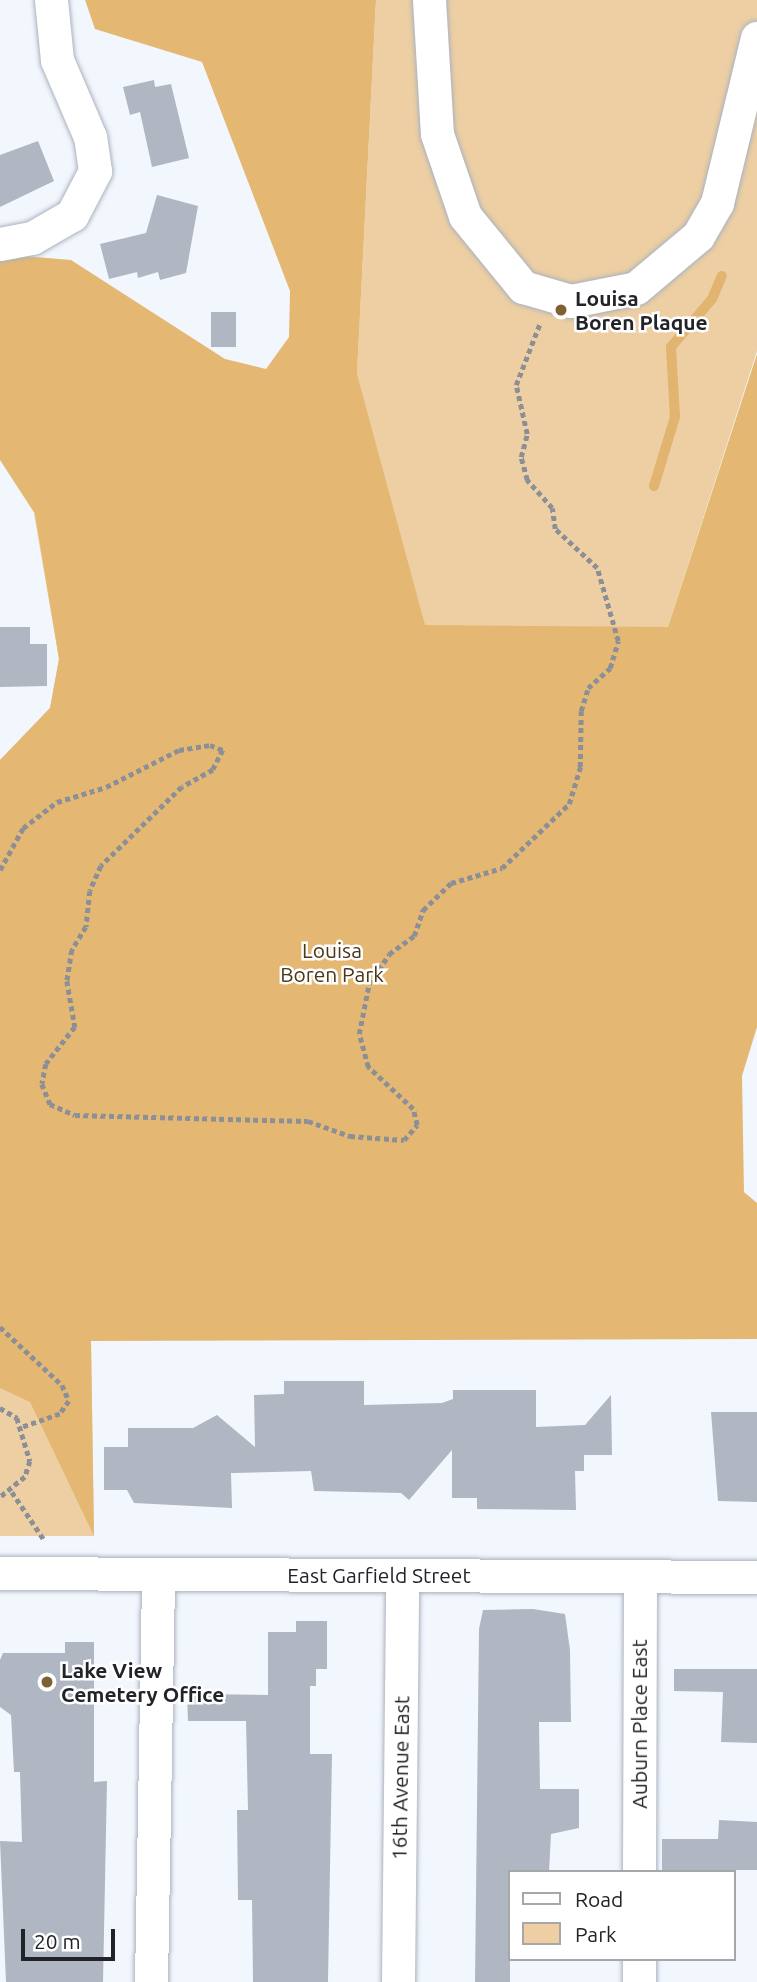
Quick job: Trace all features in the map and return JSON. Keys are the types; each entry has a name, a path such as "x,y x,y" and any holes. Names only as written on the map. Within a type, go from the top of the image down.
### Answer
{"street":[{"path":"0,243 32,238 72,215 95,172 90,137 57,60 51,0"},
{"path":"429,0 437,134 451,186 503,269 550,298 593,300 636,288 698,236 717,203 757,38"},
{"name":"East Garfield Street","path":"0,1573 757,1577"},
{"path":"151,1982 158,1574"},
{"name":"16th Avenue East","path":"398,1982 402,1575"},
{"name":"Auburn Place East","path":"639,1870 640,1577"},
{"path":"639,1961 639,1982"}],"path":[{"path":"0,870 23,828 57,802 106,787 179,750 210,745 223,750 213,770 182,787 101,866 90,891 86,927 72,950 67,981 75,1027 46,1064 42,1084 50,1104 75,1115 309,1121 351,1136 404,1140 417,1125 414,1108 368,1068 359,1034 369,984 451,883 502,869 569,804 580,767 581,711 588,688 610,668 618,640 597,568 555,529 552,508 527,480 521,457 527,434 516,385 550,298"},
{"path":"0,1326 62,1385 69,1401 60,1414 20,1428"},
{"path":"0,1408 12,1412 30,1461 12,1492 0,1497"},
{"path":"12,1492 47,1544"}],"green space":[{"name":"Louisa Boren Park","path":"85,0 376,0 357,374 425,625 668,627 757,354 757,1027 742,1076 744,1192 757,1203 757,1339 91,1341 94,1536 30,1402 0,1388 0,760 50,708 59,659 35,514 0,460 0,254 71,260 225,359 266,369 289,337 290,291 202,62 95,29"},
{"name":"Louisa Boren Park","path":"376,0 757,0 757,351 668,627 91,1341 94,1536 0,1536 0,760 50,708 59,659 34,514 357,374"}],"building":[{"path":"154,80 155,87 171,84 189,158 152,167 140,112 130,115 123,87"},
{"path":"38,141 54,181 0,207 0,155"},
{"path":"157,195 198,206 186,273 160,280 158,272 138,278 137,272 109,279 100,244 146,233"},
{"path":"211,312 236,312 236,347 211,347"},
{"path":"0,627 30,627 30,644 47,644 47,686 0,687"},
{"path":"284,1381 364,1381 364,1405 442,1403 453,1399 453,1390 536,1390 536,1427 585,1425 611,1395 612,1455 584,1455 584,1471 575,1471 576,1510 477,1509 477,1498 452,1498 452,1450 409,1500 401,1493 314,1491 311,1471 231,1473 232,1508 134,1503 127,1490 104,1490 104,1447 128,1447 128,1428 193,1428 217,1415 255,1447 254,1395 284,1394"},
{"path":"711,1412 757,1412 757,1502 718,1501"},
{"path":"533,1609 565,1614 570,1650 571,1722 539,1722 540,1789 579,1789 579,1828 551,1834 549,1870 508,1870 510,1982 475,1982 479,1629 483,1610"},
{"path":"296,1621 327,1621 327,1669 316,1669 316,1686 310,1686 310,1754 332,1754 328,1982 253,1982 252,1900 238,1900 237,1810 248,1810 246,1721 188,1721 187,1694 268,1695 268,1632 296,1632"},
{"path":"65,1642 94,1642 94,1782 107,1781 103,1982 6,1982 0,1841 22,1842 20,1772 14,1772 11,1715 0,1707 0,1660 3,1653 65,1653"},
{"path":"674,1669 757,1669 757,1743 721,1742 723,1692 674,1691"},
{"path":"719,1820 757,1822 757,1870 662,1870 662,1839 718,1839"}],"waterway":[{"path":"654,486 675,417 671,347 712,299 722,276"}],"place":[{"name":"Louisa Boren Plaque","path":"561,310"},
{"name":"Lake View Cemetery Office","path":"47,1682"}]}
